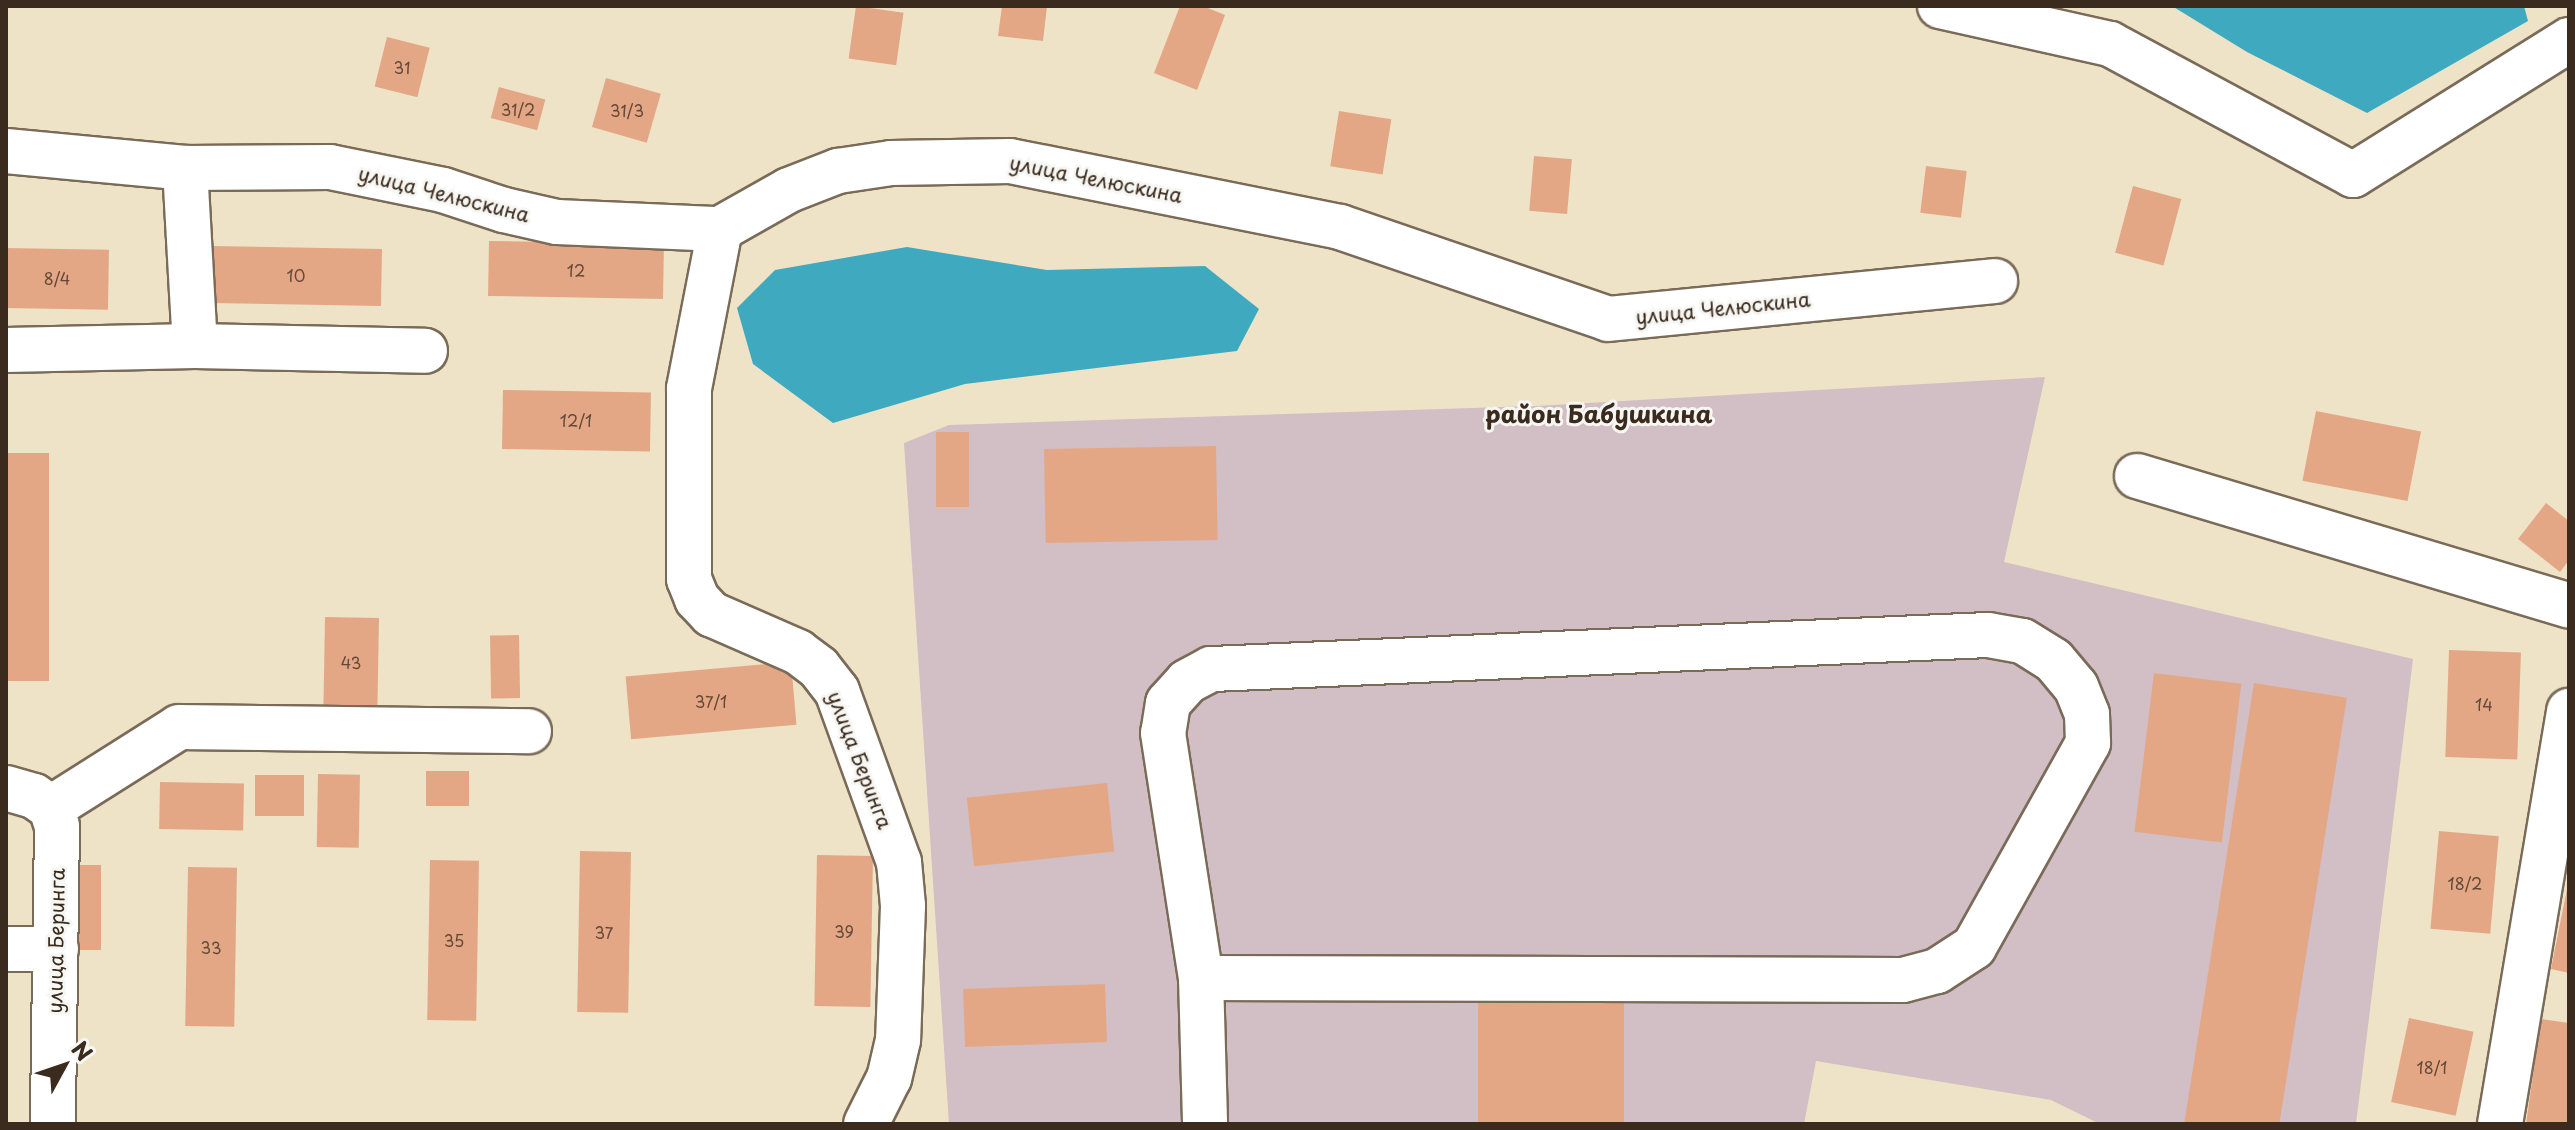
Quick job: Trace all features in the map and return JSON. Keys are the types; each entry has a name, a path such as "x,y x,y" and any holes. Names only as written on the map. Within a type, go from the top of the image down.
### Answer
{"street":[{"path":"1940,6 2110,44 2353,175 2569,40"},
{"name":"улица Челюскина","path":"6,151 185,168 330,167 443,190 504,210 557,222 720,229 789,190 838,171 891,163 1010,161 1340,227 1608,319 1995,281"},
{"path":"185,168 195,346"},
{"name":"улица Беринга","path":"720,229 689,389 689,579 697,599 711,614 798,652 819,668 837,691 899,862 903,906 898,1040 889,1078 866,1124"},
{"path":"6,350 195,346 425,351"},
{"path":"2137,476 2569,606"},
{"path":"1201,978 1903,980 1937,971 1974,947 2088,743 2087,714 2076,687 2053,660 2022,641 1988,635 1211,669 1187,682 1168,703 1163,733 1201,978 1205,1124"},
{"path":"2500,1124 2569,711"},
{"path":"6,788 34,796 51,808 179,727 529,731"},
{"name":"улица Беринга","path":"51,808 58,839 53,1124"},
{"path":"6,949 56,949"}],"shaded area":[{"path":"2045,377 2004,562 2413,659 2356,1124 2100,1124 2051,1100 1816,1061 1804,1124 949,1124 904,443 949,425 1536,406"}],"water":[{"path":"2172,6 2524,6 2528,21 2367,113 2247,52"},
{"path":"907,247 1047,270 1205,266 1259,309 1237,351 965,384 833,423 753,364 737,308 775,270"}],"building":[{"path":"856,6 904,13 896,65 849,58"},
{"path":"1002,6 1047,6 1043,41 998,36"},
{"path":"1180,6 1203,6 1225,15 1197,90 1154,73"},
{"path":"387,37 430,48 417,97 375,86"},
{"path":"606,78 661,94 647,143 592,127"},
{"path":"499,87 545,99 537,130 491,118"},
{"path":"1339,111 1391,119 1383,175 1330,166"},
{"path":"1534,156 1572,159 1567,214 1529,211"},
{"path":"1926,166 1967,171 1961,218 1920,213"},
{"path":"2133,186 2181,199 2163,266 2115,253"},
{"path":"489,241 664,244 663,299 488,296"},
{"path":"212,246 382,249 381,306 211,303"},
{"path":"6,248 109,250 108,310 6,308"},
{"path":"503,390 651,393 650,452 502,449"},
{"path":"2316,411 2421,431 2407,501 2302,481"},
{"path":"936,432 969,432 969,507 936,507"},
{"path":"1216,446 1218,540 1046,543 1044,449"},
{"path":"6,453 49,453 49,681 6,681"},
{"path":"2546,503 2569,521 2569,560 2560,572 2518,539"},
{"path":"325,617 379,618 377,706 323,705"},
{"path":"519,635 520,698 491,698 490,636"},
{"path":"2449,650 2521,653 2517,759 2445,757"},
{"path":"791,662 796,725 631,739 626,676"},
{"path":"2154,673 2241,684 2222,843 2135,832"},
{"path":"2254,683 2347,698 2279,1124 2184,1124"},
{"path":"426,771 469,771 469,806 426,806"},
{"path":"318,774 360,775 359,848 317,847"},
{"path":"255,775 304,775 304,816 255,816"},
{"path":"160,782 244,783 243,830 159,829"},
{"path":"1107,783 1114,852 974,866 967,798"},
{"path":"2439,831 2499,836 2490,934 2430,929"},
{"path":"580,851 631,852 628,1013 577,1012"},
{"path":"817,855 873,856 870,1007 814,1006"},
{"path":"430,860 479,861 476,1021 427,1020"},
{"path":"67,865 101,865 101,950 67,950"},
{"path":"188,867 237,868 234,1027 185,1026"},
{"path":"2569,885 2569,973 2551,969"},
{"path":"1105,984 1107,1042 965,1047 963,989"},
{"path":"1478,984 1624,984 1624,1124 1478,1124"},
{"path":"2409,1018 2474,1032 2456,1116 2391,1102"},
{"path":"2541,1019 2569,1023 2569,1124 2526,1124"}],"district":[{"name":"район Бабушкина","path":"1599,414"}]}
